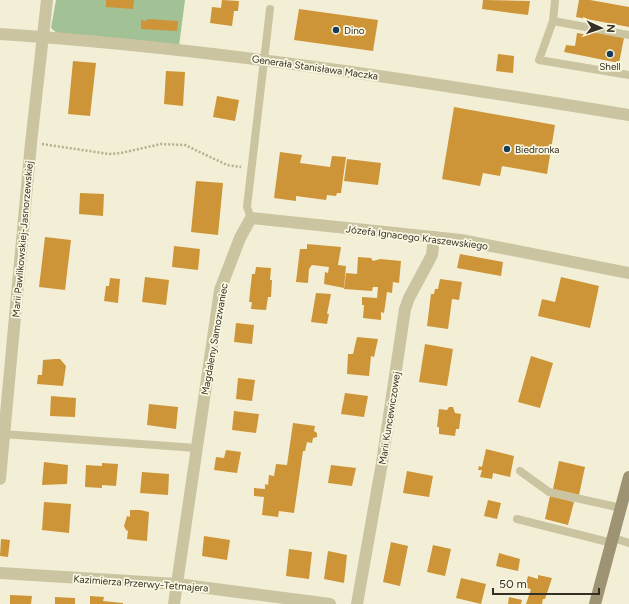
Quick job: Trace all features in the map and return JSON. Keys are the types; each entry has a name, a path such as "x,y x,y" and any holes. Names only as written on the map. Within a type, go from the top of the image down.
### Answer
{"street":[{"name":"Marii Pawlikowskiej-Jasnorzewskiej","path":"0,479 31,143 47,0"},
{"name":"Generała Stanisława Maczka","path":"0,34 264,59 527,98 629,115"},
{"name":"Józefa Ignacego Kraszewskiego","path":"251,218 461,240 629,273"},
{"name":"Magdaleny Samozwaniec","path":"174,604 220,290 240,238 251,218"},
{"name":"Marii Kuncewiczowej","path":"357,604 382,463 405,309 409,298 432,255 434,237"},
{"path":"595,604 629,477"},
{"name":"Kazimierza Przerwy-Tetmajera","path":"0,573 177,584 330,604"}],"lane":[{"path":"555,0 553,21 539,60 629,74"},
{"path":"251,218 247,207 270,9"},
{"path":"553,21 629,35"},
{"path":"3,434 196,448"},
{"path":"520,471 549,492 621,508"},
{"path":"517,519 612,541 629,543"}],"path":[{"path":"31,143 109,154 121,153 161,144 185,145 227,165 251,168"}],"green space":[{"path":"56,0 185,0 179,46 58,34 51,28"}],"building":[{"path":"106,0 134,0 133,9 106,7"},
{"path":"222,0 239,1 238,11 234,11 232,26 210,23 212,7 221,8"},
{"path":"483,0 530,1 528,15 482,9"},
{"path":"579,0 590,0 629,7 629,27 576,17"},
{"name":"Dino","path":"299,9 378,20 373,51 294,40"},
{"path":"147,19 178,21 177,31 141,29 141,20 147,21"},
{"path":"590,31 624,38 619,63 564,52 566,45 575,46 577,33 589,35"},
{"path":"498,54 514,56 513,73 496,71"},
{"path":"73,61 96,63 90,116 68,114"},
{"path":"166,71 185,72 183,106 164,104"},
{"path":"217,96 239,100 235,121 213,117"},
{"path":"454,107 555,125 547,174 502,166 500,176 483,173 480,186 442,179"},
{"path":"280,152 302,155 300,163 330,167 332,156 346,157 341,193 337,193 336,196 327,195 326,200 296,196 296,201 274,198"},
{"path":"347,159 381,163 378,185 344,181"},
{"path":"196,181 223,183 218,235 191,232"},
{"path":"80,193 104,194 103,216 79,214"},
{"path":"45,237 71,240 65,290 39,287"},
{"path":"307,244 341,247 338,265 346,266 344,288 324,284 325,272 328,273 329,267 312,265 309,269 308,283 296,282 300,249 307,249"},
{"path":"174,246 200,249 198,270 172,267"},
{"path":"460,254 503,262 501,276 457,268"},
{"path":"358,257 371,258 373,261 380,259 401,261 399,283 393,282 392,293 387,292 384,313 381,312 381,320 363,318 364,305 362,305 362,297 377,298 378,287 373,287 372,291 344,289 346,273 357,274"},
{"path":"256,267 271,268 271,297 268,297 266,310 251,309 252,302 249,302 252,274 255,274"},
{"path":"145,277 169,280 166,305 142,302"},
{"path":"561,277 599,286 590,328 538,316 542,299 555,302"},
{"path":"110,278 120,279 118,303 104,301 106,286 109,286"},
{"path":"440,279 462,282 459,300 452,299 448,329 427,326 431,294 434,294 435,289 438,289"},
{"path":"316,293 331,294 327,314 329,314 327,324 311,322"},
{"path":"236,323 254,325 252,344 234,342"},
{"path":"357,337 378,339 374,357 371,356 369,376 347,374 348,354 353,354"},
{"path":"425,344 453,349 447,386 419,382"},
{"path":"531,356 553,363 540,408 518,402"},
{"path":"60,359 66,366 63,386 37,384 38,375 42,375 43,360"},
{"path":"238,378 255,380 252,401 236,399"},
{"path":"345,393 368,396 364,417 341,414"},
{"path":"51,396 76,398 75,417 50,416"},
{"path":"149,404 178,407 176,429 147,425"},
{"path":"449,407 453,407 455,413 461,414 459,429 456,429 455,436 439,434 439,427 437,427 439,409 447,410"},
{"path":"234,411 259,414 256,433 232,430"},
{"path":"293,423 315,426 314,431 317,433 317,437 313,438 312,443 307,442 305,451 303,451 294,513 279,511 278,517 262,515 264,497 254,496 254,488 265,489 265,484 268,485 269,475 274,476 276,464 287,465"},
{"path":"486,449 514,456 510,477 493,473 492,479 480,477 482,470 478,470 479,466 482,467"},
{"path":"226,450 241,452 237,473 214,470 216,457 224,458"},
{"path":"559,461 585,467 579,495 553,489"},
{"path":"44,462 68,465 67,484 42,485"},
{"path":"102,463 118,464 116,486 102,485 102,488 85,487 86,465 102,466"},
{"path":"331,465 356,468 352,486 328,483"},
{"path":"407,471 433,476 429,497 403,493"},
{"path":"142,472 169,474 168,495 140,493"},
{"path":"550,496 574,502 568,525 545,519"},
{"path":"488,500 501,503 497,519 484,516"},
{"path":"44,502 71,504 69,533 42,530"},
{"path":"130,510 149,512 147,541 127,539 128,531 124,526 127,516 130,517"},
{"path":"204,536 230,540 227,560 202,556"},
{"path":"1,539 10,540 8,557 0,556"},
{"path":"391,542 408,546 400,586 383,582"},
{"path":"433,545 451,549 445,576 427,572"},
{"path":"289,549 312,552 309,579 286,576"},
{"path":"328,551 347,555 344,583 324,579"},
{"path":"499,553 520,559 518,571 496,566"},
{"path":"538,575 552,578 545,599 543,599 542,604 526,604 531,589 525,588 528,576 538,579"},
{"path":"461,578 486,584 481,604 456,598"},
{"path":"10,595 32,596 31,604 10,604"},
{"path":"90,596 104,597 103,601 123,604 90,604"},
{"path":"55,597 75,598 75,604 55,604"},
{"path":"509,597 522,600 521,604 508,604"}],"place":[{"name":"Dino","path":"336,30"},
{"name":"Shell","path":"610,54"},
{"name":"Biedronka","path":"507,149"}]}
